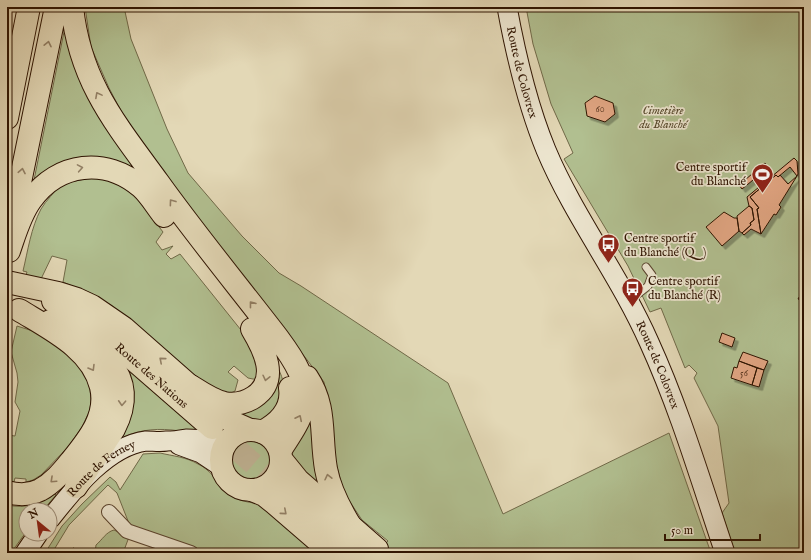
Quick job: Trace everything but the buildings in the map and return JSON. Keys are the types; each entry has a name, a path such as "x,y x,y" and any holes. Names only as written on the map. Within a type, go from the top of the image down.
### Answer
{"main road":[{"path":"7,118 29,7"},
{"path":"8,255 16,202 56,7"},
{"path":"72,7 77,38 84,62 92,82 115,123 178,210 278,338 311,383 319,402 322,416 324,455 329,482 339,507 367,551"},
{"path":"8,255 26,207 38,192 52,180 67,172 79,168 93,167 113,171 134,182 147,193 252,329 281,364 291,389 286,412 276,423 256,431 221,434 222,467 225,474 230,481 244,489 252,490 264,495 332,553"},
{"path":"15,284 58,293 77,299 92,306 124,328 232,422 272,439 280,455 298,480 350,525"},
{"name":"Route des Nations","path":"15,284 65,308 104,334 221,434"},
{"path":"13,309 72,331 88,341 106,357 114,366 118,374 123,395 123,408 119,420 76,487"},
{"path":"7,492 23,494 35,492 49,484 84,445 90,436 99,417 102,403 101,388 97,376 90,364 82,355 66,340 13,309"},
{"name":"Route des Nations","path":"13,309 54,314 90,325"},
{"path":"191,386 215,400 230,404 243,403 257,395 266,382 268,368 264,350 252,329"},
{"path":"252,490 267,485 277,474 280,455 296,425 304,405 305,395 294,361"},
{"path":"284,490 367,551"}],"street":[{"name":"Route de Colovrex","path":"507,7 520,72 546,150 561,181 649,341 668,387 725,553"},
{"name":"Route de Ferney","path":"58,509 76,487 105,461 124,448 144,442 186,439 210,441 221,434"},
{"name":"Route de Ferney","path":"166,441 201,453 222,467"},
{"path":"109,512 127,531 191,553"},
{"path":"25,553 33,542"}],"lane":[{"path":"628,302 648,286 652,275 646,268"}],"green space":[{"path":"85,7 124,7 131,39 167,129 188,173 242,236 279,273 448,383 503,514 669,433 711,553 377,553 388,541 362,520 344,493 335,459 333,431 324,382 229,258 139,145 109,88 91,47"},
{"name":"Cimetière du Blanché","path":"526,7 804,7 804,553 735,553 722,513 729,503 718,426 694,378 697,373 689,365 685,368 661,308 650,312 628,266 564,159 573,153 551,104 533,44"},
{"path":"65,27 106,124 135,171 34,180"},
{"path":"95,177 119,183 133,193 163,232 156,242 162,250 173,246 166,254 171,259 180,254 249,340 256,353 258,380 248,378 234,366 228,372 238,380 235,391 229,394 223,393 193,375 111,305 63,282 67,260 52,256 41,279 26,275 27,272 23,271 30,239 43,206 60,184"},
{"path":"17,326 33,331 66,350 86,375 90,389 91,401 90,410 82,427 68,447 41,475 26,482 26,479 15,478 14,482 7,479 7,435 15,436 20,411 15,402 18,382 11,352"},
{"path":"114,357 203,433 191,433 165,429 150,430 130,434 117,440"},
{"path":"278,368 284,384 284,401 262,423 246,422 227,409"},
{"path":"309,409 328,498 289,453"},
{"path":"247,440 255,440 263,443 269,449 272,461 269,473 263,479 255,482 247,482 239,479 233,473 230,465 230,457 233,449 239,443"},
{"path":"160,453 184,458 202,466 232,497 248,502 264,504 316,553 206,553 130,526 117,493 108,485 69,525 52,553 45,553 52,542 58,542 58,532 62,526 110,477 116,482 120,490 143,454"},
{"path":"54,493 56,495 50,502 39,502"},
{"path":"7,505 18,506 19,542 11,553 7,553"},
{"path":"114,530 129,537 123,553 95,553 96,545 106,534"}],"tunnel":[{"path":"212,428 284,490"}],"place":[{"name":"Centre sportif du Blanché","path":"762,194"},
{"name":"Centre sportif du Blanché (Q)","path":"608,264"},
{"name":"Centre sportif du Blanché (R)","path":"632,308"}]}
